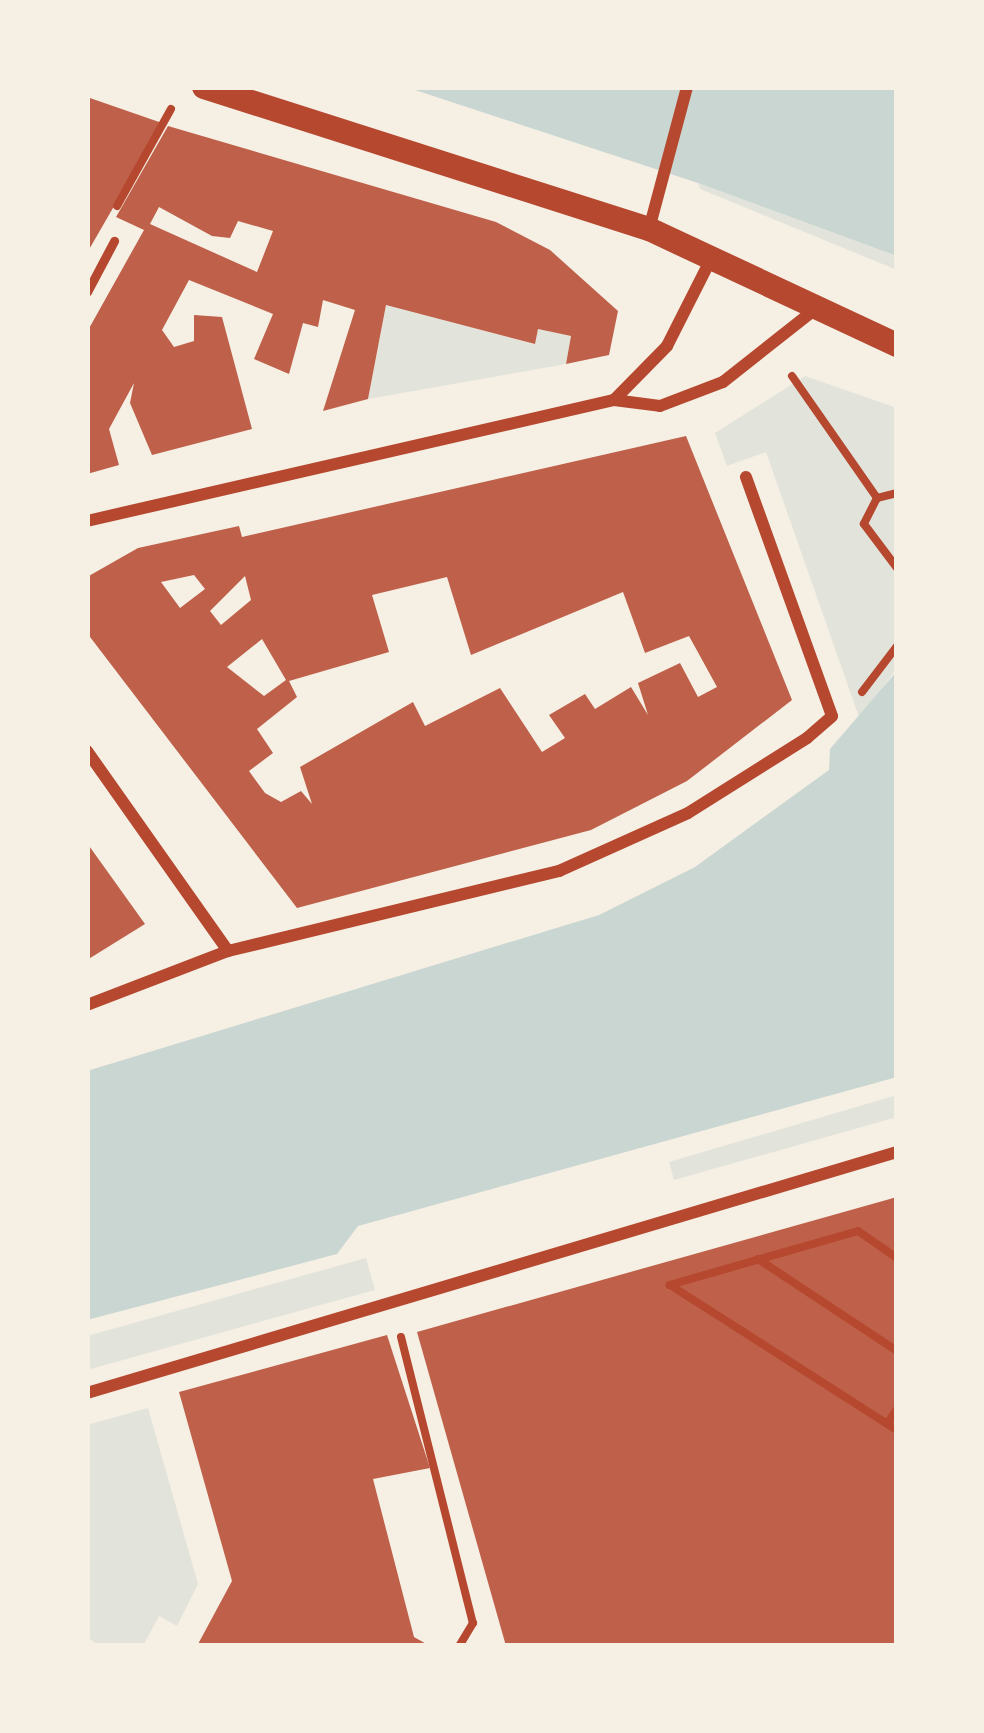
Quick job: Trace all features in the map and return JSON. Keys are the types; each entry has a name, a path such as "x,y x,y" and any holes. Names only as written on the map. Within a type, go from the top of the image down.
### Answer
{"main road":[{"path":"204,87 649,229 713,255 813,310 897,345"}],"street":[{"path":"649,229 687,87"},
{"path":"614,400 667,346 713,255"},
{"path":"87,520 614,400 659,406 772,346 813,310"},
{"path":"87,1005 228,951 559,871 707,803 832,716 746,477"},
{"path":"87,752 228,951"},
{"path":"87,1394 897,1152"}],"lane":[{"path":"87,292 114,242"}],"path":[{"path":"114,242 110,219 183,87"},
{"path":"772,346 877,498 867,540 897,568"},
{"path":"877,498 897,493"},
{"path":"832,716 897,646"},
{"path":"897,1258 858,1231 670,1285 897,1430"},
{"path":"757,1258 897,1351"},
{"path":"393,1304 473,1624 459,1646"},
{"path":"887,1424 897,1409"}],"shaded area":[{"path":"406,87 897,87 897,256 698,183"},
{"path":"698,183 897,256 897,270 700,189"},
{"path":"386,305 534,344 538,329 571,336 566,364 368,399"},
{"path":"805,376 897,408 897,668 860,720 766,452 727,466 715,433"},
{"path":"897,671 897,1077 358,1226 337,1254 87,1320 87,1071 599,915 695,867 829,770 830,749"},
{"path":"897,1095 897,1117 674,1180 669,1162"},
{"path":"366,1258 375,1290 87,1370 87,1336"},
{"path":"148,1408 198,1584 177,1626 159,1616 143,1646 100,1646 87,1637 87,1425"}],"building":[{"path":"87,97 162,123 87,253"},
{"path":"168,126 496,222 550,250 618,311 609,355 566,364 571,336 538,329 535,344 386,305 368,399 323,411 355,310 323,300 318,327 303,323 289,374 254,359 273,314 189,280 162,330 174,347 194,341 194,315 222,317 252,429 152,455 130,403 134,383 109,429 119,465 87,474 87,332 144,230 116,217","holes":["159,207 212,236 230,238 238,221 273,231 257,272 150,224"]},
{"path":"686,436 792,700 687,781 591,830 297,908 87,633 87,577 138,548 239,526 242,537","holes":["194,575 205,589 180,608 161,582","245,576 251,600 221,625 210,611","447,577 471,655 623,592 645,653 689,636 717,687 698,697 680,663 638,683 648,715 631,687 595,709 585,694 549,715 565,738 542,752 500,688 425,726 413,702 300,767 312,804 301,791 281,802 265,793 249,771 273,753 257,729 297,697 289,681 389,652 372,595","262,639 286,680 264,696 227,667"]},
{"path":"87,843 145,924 87,960"},
{"path":"897,1197 897,1646 506,1646 417,1332"},
{"path":"387,1335 430,1468 373,1479 414,1637 430,1646 197,1646 232,1581 179,1392"}]}
